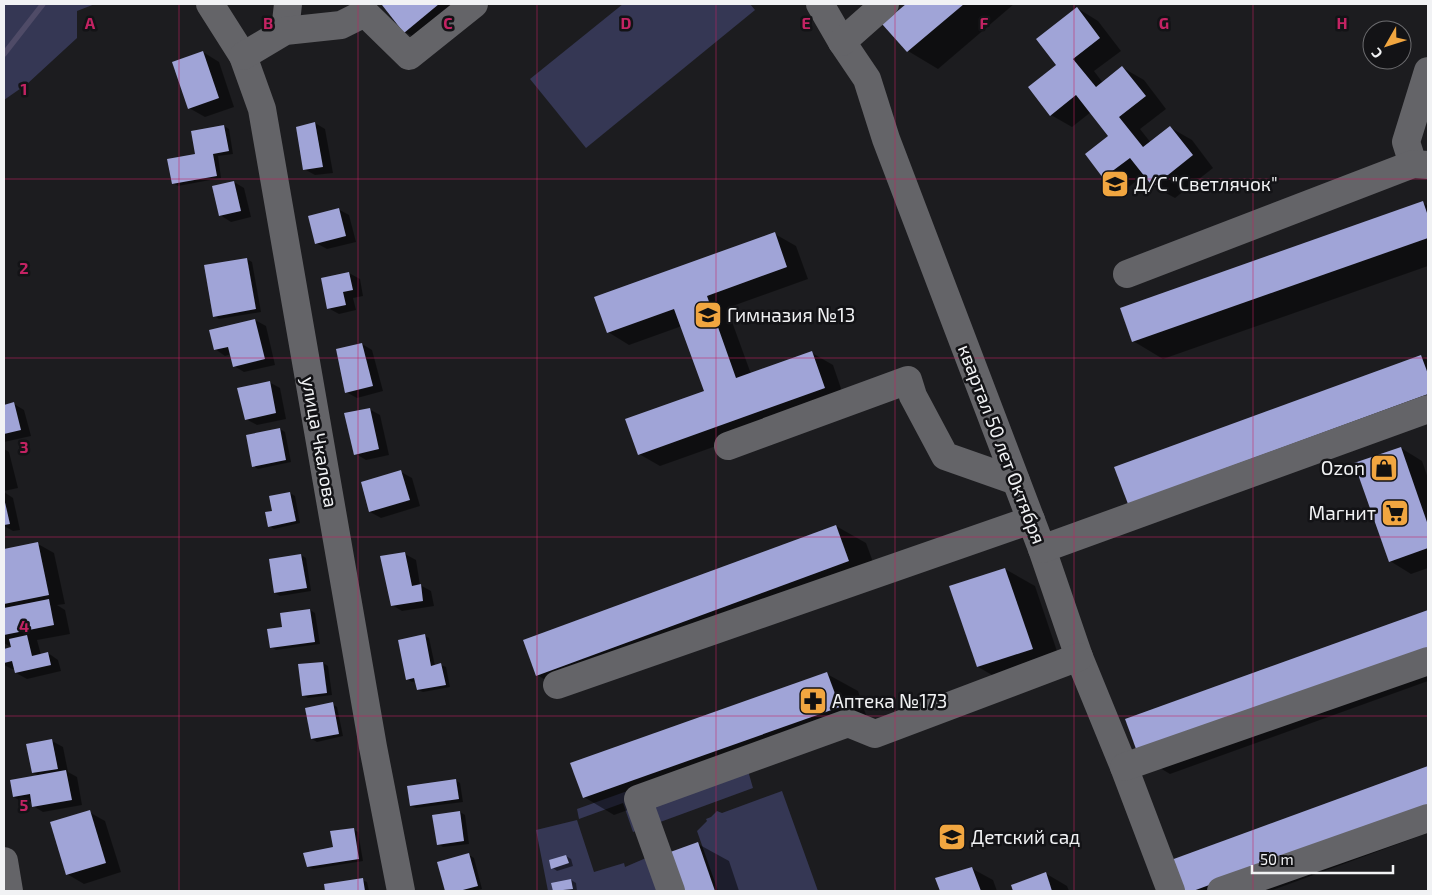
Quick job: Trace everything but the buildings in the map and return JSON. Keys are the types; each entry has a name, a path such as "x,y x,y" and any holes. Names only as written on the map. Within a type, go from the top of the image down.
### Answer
{"street":[{"name":"улица Чкалова","path":"210,4 243,56 262,109 370,727 401,891"},
{"path":"285,31 288,4"},
{"path":"243,56 285,31 340,25 365,13 409,56 474,4"},
{"name":"квартал 50 лет Октября","path":"820,4 842,42 867,79 886,139 1042,549 1080,656 1171,891"},
{"path":"842,42 885,4"},
{"path":"1127,274 1421,165 1406,142 1428,71"},
{"path":"728,446 908,380 913,396 944,456 1016,481"},
{"path":"1042,549 1428,409"},
{"path":"557,685 1031,520"},
{"path":"671,891 638,799 848,723 875,734 1080,656"},
{"path":"1124,767 1428,661"},
{"path":"1221,891 1428,818"},
{"path":"4,861 9,891"}],"shaded area":[{"path":"4,4 95,4 77,11 77,38 27,84 4,100"},
{"path":"623,4 750,4 755,10 586,148 530,79"},
{"path":"742,750 753,788 633,832 623,803 579,819 577,809"},
{"path":"782,791 818,891 718,891 697,831 707,821 706,819 717,811 722,813"},
{"path":"577,820 594,872 624,863 625,867 646,858 658,891 548,891 536,830"}],"waterway":[{"path":"4,54 43,4"}],"place":[{"name":"Д/С \"Светлячок\"","path":"1115,184"},
{"name":"Гимназия №13","path":"708,315"},
{"name":"Ozon","path":"1384,468"},
{"name":"Магнит","path":"1395,513"},
{"name":"Аптека №173","path":"813,701"},
{"name":"Детский сад","path":"952,837"}]}
